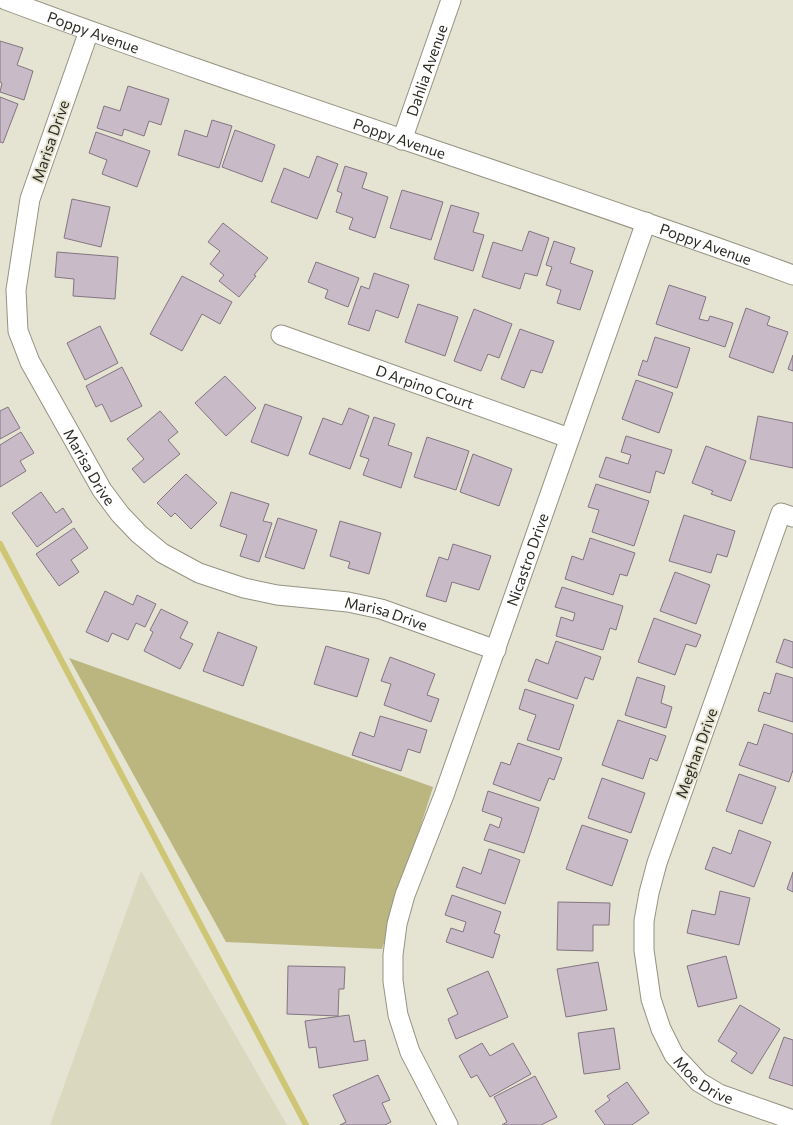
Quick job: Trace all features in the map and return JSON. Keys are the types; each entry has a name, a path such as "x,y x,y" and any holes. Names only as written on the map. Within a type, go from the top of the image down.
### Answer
{"street":[{"name":"Poppy Avenue","path":"6,0 89,31 402,140 646,222 793,275"},
{"name":"Dahlia Avenue","path":"402,140 451,0"},
{"name":"Marisa Drive","path":"89,31 30,199 16,290 18,331 30,362 102,490 120,514 139,534 162,553 199,573 244,588 277,595 348,602 381,609 496,650"},
{"name":"Nicastro Drive","path":"448,1125 410,1052 398,1015 393,981 393,955 397,924 405,895 444,795 496,650 569,438 646,222"},
{"name":"D Arpino Court","path":"281,335 569,438"},
{"name":"Meghan Drive","path":"652,999 644,950 644,921 649,893 657,863 787,515"},
{"name":"Moe Drive","path":"652,999 662,1029 674,1055 699,1082 719,1094 793,1120"}],"shaded area":[{"path":"69,658 433,787 382,949 226,942"},
{"path":"141,871 287,1125 50,1125"}],"building":[{"path":"0,41 23,48 17,65 33,71 24,100 0,92 2,83 0,82"},
{"path":"128,86 169,99 161,125 149,121 144,136 124,129 122,136 97,128 104,106 120,111"},
{"path":"0,97 18,104 3,143 0,142"},
{"path":"212,120 232,126 219,168 178,155 185,130 207,137"},
{"path":"235,130 275,145 262,182 222,167"},
{"path":"96,132 150,151 137,187 102,174 107,160 89,153"},
{"path":"317,156 338,164 317,219 271,202 284,168 309,178"},
{"path":"345,166 367,173 362,188 388,197 375,238 349,229 353,218 336,212 342,193 337,191"},
{"path":"402,190 443,202 431,240 390,228"},
{"path":"72,199 110,207 101,247 64,238"},
{"path":"451,205 479,213 473,232 484,235 473,271 434,259"},
{"path":"223,223 268,258 239,297 219,281 224,275 210,264 220,251 208,242"},
{"path":"529,231 549,238 537,276 525,273 520,289 482,277 493,242 522,251"},
{"path":"554,241 575,248 570,263 593,271 580,310 557,303 561,290 546,285 552,267 546,265"},
{"path":"57,252 118,257 115,299 73,296 74,279 55,277"},
{"path":"316,262 359,278 348,307 325,298 328,290 308,282"},
{"path":"374,273 409,285 398,318 376,310 369,331 348,324 361,286 369,289"},
{"path":"182,276 232,302 220,324 202,314 182,351 150,334"},
{"path":"669,285 706,297 699,319 708,321 710,316 733,323 725,347 656,324"},
{"path":"418,304 458,317 445,356 405,342"},
{"path":"746,308 770,317 767,325 788,332 773,373 729,357"},
{"path":"474,309 512,324 499,358 488,354 481,371 454,361"},
{"path":"100,326 118,363 85,380 67,343"},
{"path":"520,329 554,341 542,373 531,370 524,388 501,379"},
{"path":"655,337 690,348 677,388 638,375 643,360 647,362"},
{"path":"793,355 793,371 788,369"},
{"path":"122,367 142,406 111,422 102,404 96,407 86,386"},
{"path":"225,376 256,408 226,436 195,403"},
{"path":"636,380 673,393 659,433 622,419"},
{"path":"265,404 302,417 288,456 251,442"},
{"path":"8,407 20,428 0,439 0,411"},
{"path":"349,408 369,416 350,469 309,454 323,418 342,425"},
{"path":"160,411 178,432 168,440 180,454 144,483 132,469 144,459 127,439"},
{"path":"758,416 793,423 793,468 750,459"},
{"path":"374,417 395,424 388,445 412,453 401,488 363,475 369,459 360,456"},
{"path":"21,432 34,453 20,461 26,471 0,487 0,445"},
{"path":"626,436 672,450 664,474 656,471 650,493 599,477 606,457 628,464 631,455 621,452"},
{"path":"427,437 469,451 456,490 414,477"},
{"path":"706,446 746,461 731,501 711,494 713,491 692,483"},
{"path":"473,454 512,469 499,506 460,492"},
{"path":"186,474 217,503 191,529 175,513 171,517 157,503"},
{"path":"596,484 649,501 634,546 592,532 599,510 588,507"},
{"path":"41,492 56,513 63,508 72,522 37,547 12,513"},
{"path":"231,492 269,504 263,521 272,523 259,562 240,556 247,535 220,526"},
{"path":"684,515 735,531 727,557 717,554 711,573 669,561"},
{"path":"278,518 317,530 304,569 265,557"},
{"path":"340,521 381,533 369,574 348,568 350,562 330,556"},
{"path":"74,528 88,548 71,560 79,572 59,586 36,554"},
{"path":"590,538 635,553 627,576 620,574 613,595 565,579 572,556 583,560"},
{"path":"453,544 491,556 479,590 452,582 446,602 426,596 439,557 448,560"},
{"path":"675,572 710,585 696,624 660,611"},
{"path":"562,587 623,606 616,630 610,628 603,650 556,636 561,617 573,621 575,613 555,607"},
{"path":"105,591 133,605 137,595 156,604 145,627 136,623 128,640 112,633 108,642 86,632"},
{"path":"161,609 188,622 180,638 193,644 180,669 144,651 153,632 150,630"},
{"path":"654,618 701,635 696,647 686,644 675,675 638,662"},
{"path":"218,632 257,647 243,686 203,671"},
{"path":"784,639 793,642 793,668 776,662"},
{"path":"556,641 601,657 593,680 585,677 577,699 528,681 536,659 548,664"},
{"path":"326,646 369,659 357,697 314,684"},
{"path":"390,657 435,674 427,695 439,699 431,722 384,705 391,684 381,681"},
{"path":"776,673 793,678 793,722 758,711 764,692 770,694"},
{"path":"637,677 665,686 661,703 672,707 666,728 625,715"},
{"path":"525,689 574,705 559,750 527,740 536,715 519,709"},
{"path":"380,716 427,730 420,753 408,749 401,771 352,755 360,732 374,737"},
{"path":"618,720 666,736 657,761 650,758 643,779 602,765"},
{"path":"764,724 793,734 793,770 789,782 739,765 748,742 757,745"},
{"path":"518,743 562,758 554,780 549,778 540,801 493,784 501,762 510,765"},
{"path":"739,774 776,787 762,824 726,811"},
{"path":"602,778 645,793 631,833 588,818"},
{"path":"488,791 539,808 524,853 484,840 490,824 499,828 502,818 482,811"},
{"path":"582,825 628,840 612,886 566,869"},
{"path":"739,830 771,842 754,887 705,869 713,847 731,854"},
{"path":"489,849 520,860 505,904 456,887 463,867 481,874"},
{"path":"793,872 793,892 787,889"},
{"path":"720,891 750,898 739,945 687,933 692,910 715,915"},
{"path":"452,895 501,912 494,933 500,935 493,958 446,942 451,928 463,932 466,922 445,915"},
{"path":"558,902 610,903 609,925 593,925 593,951 557,950"},
{"path":"726,956 737,998 698,1007 687,966"},
{"path":"598,962 607,1010 566,1017 557,969"},
{"path":"288,966 345,967 344,989 339,989 338,1016 287,1014"},
{"path":"488,971 508,1017 456,1039 448,1019 458,1014 447,989"},
{"path":"740,1005 780,1029 752,1074 731,1061 737,1053 718,1041"},
{"path":"349,1015 354,1042 365,1040 368,1060 319,1068 316,1047 309,1048 305,1021"},
{"path":"614,1028 620,1069 584,1074 578,1033"},
{"path":"784,1037 793,1040 793,1086 769,1078"},
{"path":"482,1043 490,1056 513,1043 531,1074 490,1097 477,1075 471,1078 459,1056"},
{"path":"378,1075 390,1100 382,1103 391,1122 385,1125 340,1125 346,1122 333,1095"},
{"path":"535,1076 557,1117 541,1125 502,1125 507,1122 494,1097"},
{"path":"627,1082 649,1113 632,1125 605,1125 595,1111 610,1100 607,1096"}],"waterway":[{"path":"0,544 306,1125"}]}
